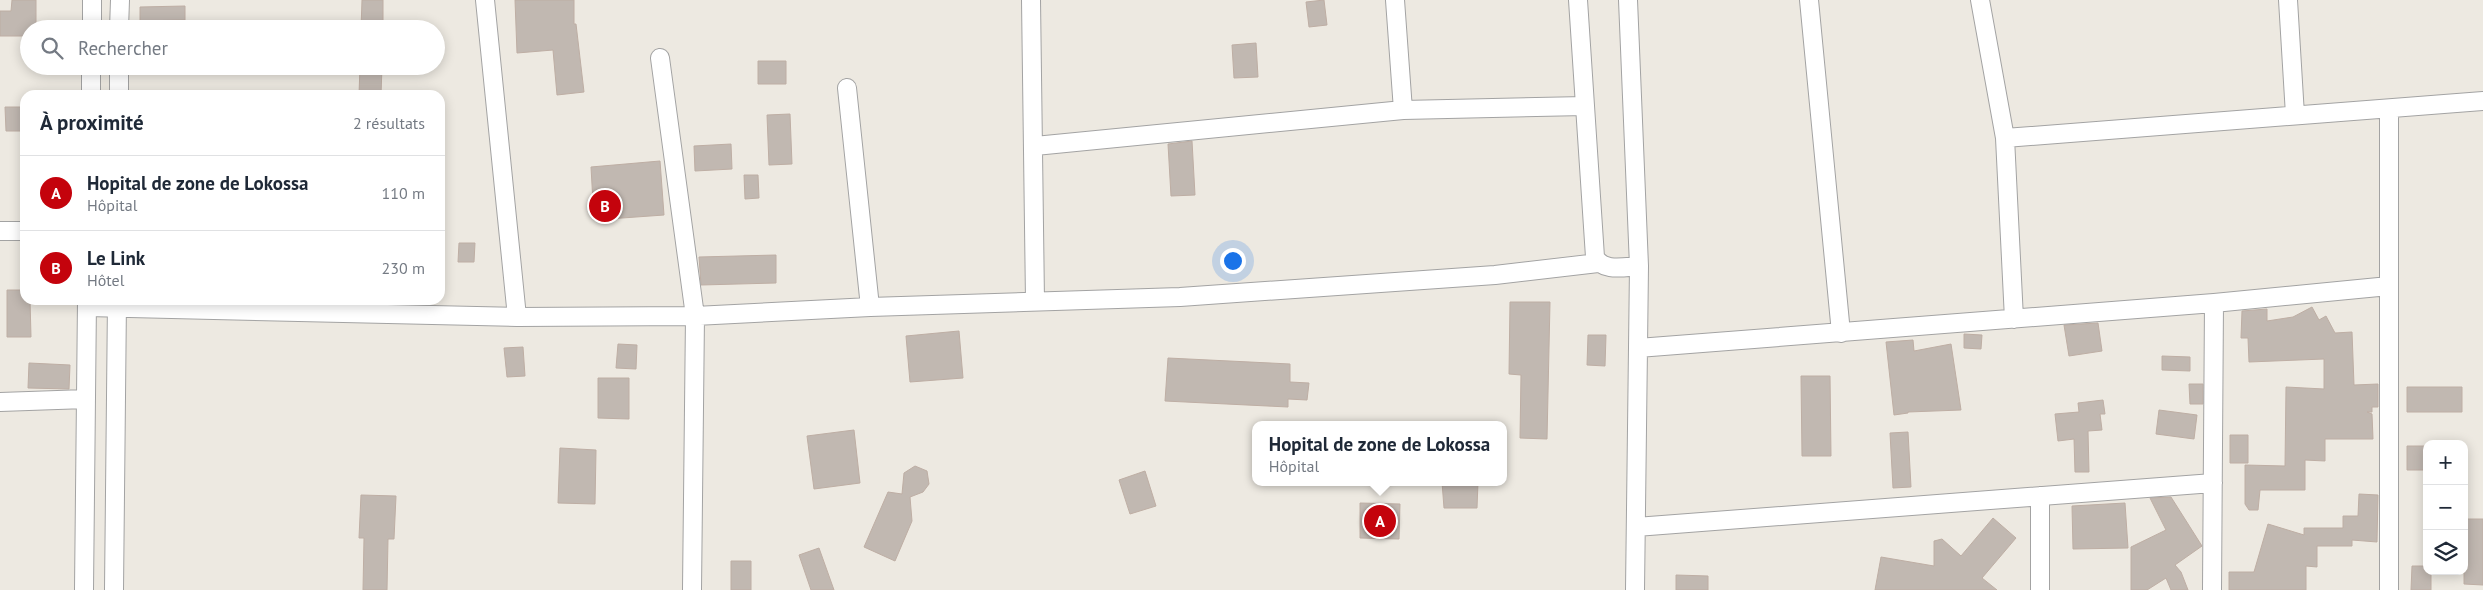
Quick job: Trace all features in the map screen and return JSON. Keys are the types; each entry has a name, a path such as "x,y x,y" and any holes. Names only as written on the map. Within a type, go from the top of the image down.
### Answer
{"street":[{"path":"92,0 92,20"},
{"path":"120,0 120,20"},
{"path":"485,0 517,317"},
{"path":"1031,0 1035,301"},
{"path":"1395,0 1403,110"},
{"path":"1578,0 1595,257 1598,263"},
{"path":"1628,0 1639,266 1635,590"},
{"path":"1809,0 1842,334"},
{"path":"1980,0 2005,138 2014,319"},
{"path":"2288,0 2295,115"},
{"path":"660,58 695,316 692,590"},
{"path":"91,75 91,90"},
{"path":"119,75 119,90"},
{"path":"847,88 870,307"},
{"path":"2005,138 2295,115 2389,110 2483,101"},
{"path":"1034,146 1403,110 1585,106"},
{"path":"2389,110 2389,590"},
{"path":"0,231 20,231"},
{"path":"148,305 517,317 695,316 870,307 1190,296 1495,275 1598,263 1606,267 1639,266"},
{"path":"1638,348 1842,334 2214,303 2389,286"},
{"path":"2212,590 2214,303"},
{"path":"84,590 87,305"},
{"path":"114,590 117,305"},
{"path":"0,402 86,399"},
{"path":"1636,527 2213,483"},
{"path":"2040,496 2040,590"}],"building":[{"path":"12,0 36,0 36,20 20,20 20,36 0,36 0,11 11,11"},
{"path":"362,0 383,0 383,20 361,20"},
{"path":"515,0 574,0 574,24 576,24 584,92 557,95 553,50 517,53"},
{"path":"1324,0 1327,25 1309,27 1306,2"},
{"path":"185,6 185,20 140,20 140,7"},
{"path":"1256,43 1258,77 1234,78 1232,45"},
{"path":"758,61 786,61 786,84 758,84"},
{"path":"360,75 382,75 381,90 359,90"},
{"path":"5,107 20,107 20,131 6,131"},
{"path":"790,114 792,164 769,165 767,115"},
{"path":"1192,141 1195,195 1171,196 1168,144"},
{"path":"731,144 732,169 695,171 694,146"},
{"path":"660,161 664,215 594,220 591,167"},
{"path":"744,175 758,175 759,198 745,199"},
{"path":"459,243 475,243 474,262 458,262"},
{"path":"776,255 776,283 701,285 699,257"},
{"path":"7,290 20,290 20,305 30,305 31,337 7,337"},
{"path":"1510,302 1550,302 1547,439 1520,438 1521,375 1509,374"},
{"path":"2312,307 2319,320 2326,316 2335,333 2352,332 2354,385 2378,384 2378,407 2372,407 2372,412 2367,412 2372,414 2373,439 2325,439 2325,461 2305,460 2305,490 2260,490 2258,510 2249,510 2245,504 2245,465 2285,466 2286,387 2324,389 2324,359 2249,362 2248,338 2241,338 2242,311 2267,309 2267,321 2293,317"},
{"path":"2098,323 2102,351 2069,356 2064,325"},
{"path":"959,331 963,378 910,382 906,336"},
{"path":"1964,334 1982,335 1981,349 1964,348"},
{"path":"1588,335 1606,335 1605,366 1587,365"},
{"path":"1913,340 1914,351 1951,344 1961,410 1908,412 1894,415 1886,342"},
{"path":"618,344 637,345 636,369 616,368"},
{"path":"523,347 525,376 507,377 504,348"},
{"path":"2162,356 2190,357 2190,371 2162,370"},
{"path":"1168,358 1290,364 1290,382 1309,383 1307,400 1288,399 1288,407 1165,401"},
{"path":"29,363 70,365 69,389 28,388"},
{"path":"1801,376 1830,376 1831,456 1802,456"},
{"path":"598,378 629,378 629,419 598,418"},
{"path":"2189,384 2203,384 2203,404 2190,404"},
{"path":"2407,387 2462,387 2462,412 2407,412"},
{"path":"2103,400 2105,414 2100,414 2102,430 2088,431 2089,472 2075,472 2074,439 2058,441 2055,414 2079,412 2078,403"},
{"path":"2159,410 2197,415 2194,439 2156,434"},
{"path":"854,430 860,483 814,489 807,436"},
{"path":"1908,432 1911,487 1893,488 1890,433"},
{"path":"2230,435 2248,435 2248,463 2230,463"},
{"path":"2407,446 2423,446 2423,470 2407,470"},
{"path":"560,448 596,450 595,504 558,503"},
{"path":"915,466 927,471 929,484 923,492 910,497 912,521 895,561 864,547 888,492 902,494 904,473"},
{"path":"1145,471 1156,506 1130,514 1119,480"},
{"path":"1442,486 1478,486 1477,508 1444,508"},
{"path":"2359,494 2378,495 2377,542 2352,540 2352,546 2317,546 2317,567 2306,566 2306,590 2229,590 2229,572 2254,572 2268,524 2304,535 2304,528 2343,528 2343,516 2358,516"},
{"path":"361,495 396,496 394,539 388,539 387,590 363,590 364,538 359,538"},
{"path":"2171,497 2202,546 2175,565 2181,572 2188,590 2171,590 2166,578 2147,590 2131,590 2131,547 2166,530 2150,498"},
{"path":"1360,503 1400,504 1399,539 1360,538"},
{"path":"2125,503 2128,548 2073,549 2072,506"},
{"path":"1993,518 2016,538 1982,578 1997,590 1875,590 1881,557 1934,566 1934,541 1942,539 1961,556"},
{"path":"2468,519 2483,519 2483,585 2464,584 2464,575 2468,575"},
{"path":"819,548 834,590 811,590 799,555"},
{"path":"731,561 751,561 751,590 731,590"},
{"path":"2412,566 2423,566 2423,575 2431,575 2431,590 2411,590"},
{"path":"1676,575 1708,576 1708,590 1676,590"}],"place":[{"name":"Le Link","path":"605,206"},
{"name":"Hopital de zone de Lokossa","path":"1380,521"}]}
